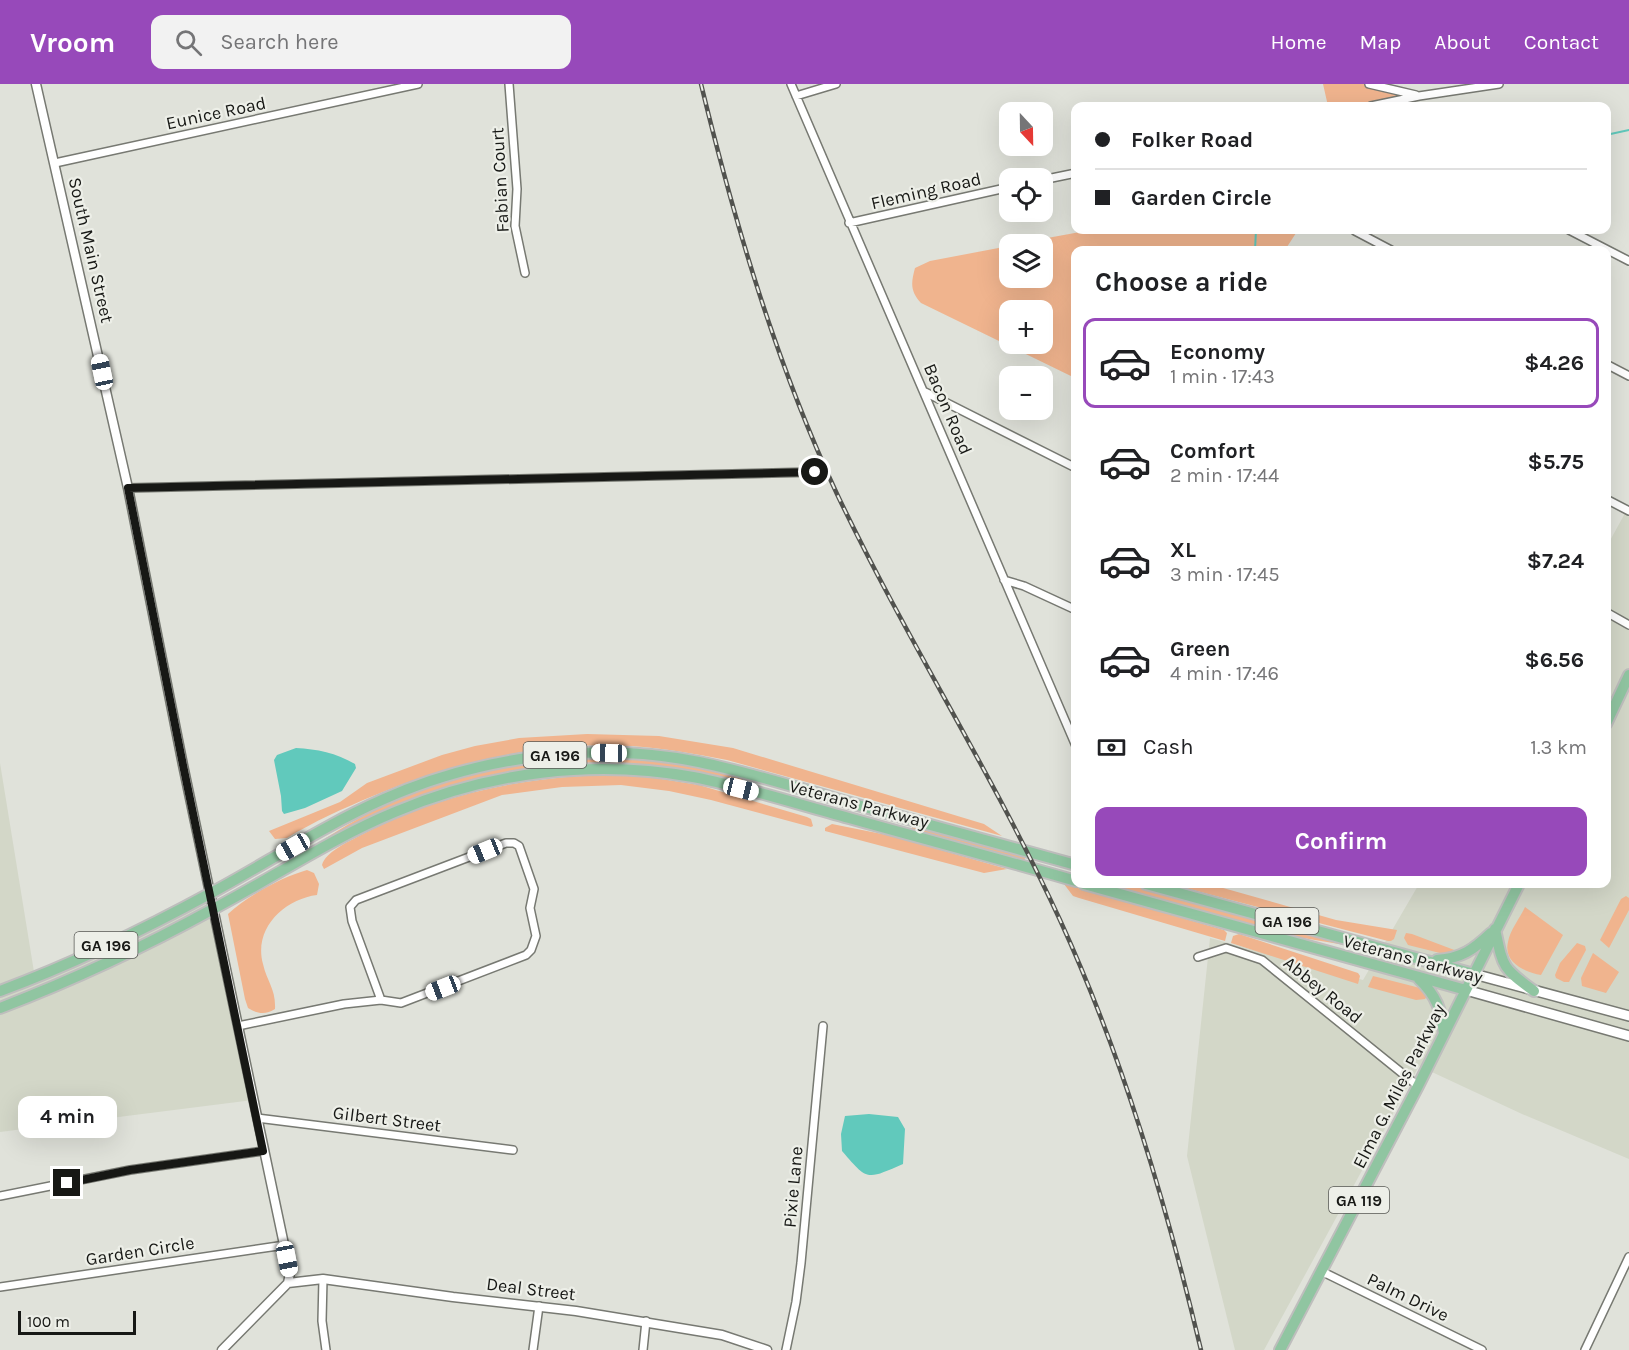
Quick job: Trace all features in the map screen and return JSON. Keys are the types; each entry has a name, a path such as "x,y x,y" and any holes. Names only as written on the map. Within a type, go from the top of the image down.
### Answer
{"main road":[{"path":"1611,713 1629,675"},
{"name":"Veterans Parkway","path":"0,991 80,959 210,893 344,818 407,790 494,764 570,754 622,754 698,762 1071,864"},
{"name":"Veterans Parkway","path":"0,1008 101,967 213,909 352,832 412,804 497,780 546,772 596,769 646,771 695,778 765,795 1071,880"},
{"name":"Veterans Parkway","path":"1098,888 1629,1036"},
{"name":"Veterans Parkway","path":"1161,888 1629,1016"},
{"name":"Elma G. Miles Parkway","path":"1280,1350 1418,1086 1517,888"},
{"path":"1495,928 1504,965 1509,973 1534,991"},
{"name":"GA 196","path":"1428,961 1460,957 1495,928"},
{"path":"1416,977 1427,987 1438,1003 1444,1034"}],"street":[{"name":"South Main Street","path":"36,84 128,488 263,1151 285,1245 290,1273 288,1283"},
{"name":"Eunice Road","path":"55,163 418,84"},
{"name":"Fabian Court","path":"509,84 517,189 515,226 525,273"},
{"name":"Bacon Road","path":"791,84 849,224 925,392 1071,734"},
{"path":"796,96 836,84"},
{"path":"1369,84 1419,96"},
{"path":"1390,102 1499,84"},
{"path":"1053,178 1071,174"},
{"name":"Fleming Road","path":"849,224 999,190"},
{"path":"1361,234 1383,246"},
{"path":"1577,234 1600,246"},
{"path":"1611,252 1629,261"},
{"path":"1611,367 1629,376"},
{"path":"925,392 1071,465"},
{"path":"128,488 815,472"},
{"path":"1611,502 1629,511"},
{"path":"1004,580 1024,586 1071,608"},
{"path":"1611,615 1629,625"},
{"path":"238,1026 344,1004 381,1000 402,1003 526,955 531,950 536,936 530,908 534,889 522,852 514,843 506,843 356,900 350,907 352,921 381,1000"},
{"name":"Abbey Road","path":"1198,957 1226,948 1262,960 1418,1086"},
{"name":"Pixie Lane","path":"786,1350 801,1263 823,1026"},
{"name":"Gilbert Street","path":"257,1118 513,1150"},
{"path":"0,1196 130,1170 263,1151"},
{"name":"Garden Circle","path":"0,1287 285,1245"},
{"path":"1585,1350 1629,1257"},
{"name":"Palm Drive","path":"1321,1271 1482,1350"},
{"path":"323,1279 322,1321 326,1350"},
{"name":"Deal Street","path":"288,1283 323,1279 420,1293 539,1306 646,1321 722,1335 766,1350"},
{"path":"222,1350 288,1283"},
{"path":"533,1350 539,1306"},
{"path":"643,1350 646,1321"}],"shaded area":[{"path":"1323,84 1368,84 1405,93 1405,99 1390,102 1327,102"},
{"path":"1071,234 1295,234 1288,246 1071,246 1071,376 1026,354 1053,354 1053,300 999,300 999,341 921,303 913,291 915,268 930,261 999,248 999,288 1053,288 1053,237"},
{"path":"1629,506 1629,1159 1522,1114 1419,1066 1264,1350 1235,1350 1187,1156 1210,938 1363,980 1417,888 1611,888 1611,539"},
{"path":"587,734 659,736 733,748 984,824 1002,836 727,760 655,748 598,745 532,751 467,764 373,796 307,826 287,838 275,839 269,831 340,802 367,783 442,755 519,738"},
{"path":"610,758 678,763 743,778 742,781 660,766 606,763 564,764 523,769 442,789 365,821 328,840 326,838 359,818 393,802 462,777 534,763"},
{"path":"0,763 35,978 209,890 253,1100 0,1132"},
{"path":"621,775 699,785 807,817 811,819 813,826 669,791 621,785 562,787 502,795 362,848 324,869 322,865 332,852 357,837 388,822 452,798 552,778"},
{"path":"832,824 892,836 1007,869 984,873 825,831 825,828"},
{"path":"912,827 937,831 1023,855 1025,858 1024,861 912,830"},
{"path":"307,870 314,873 319,884 317,895 294,902 283,909 267,927 261,951 263,964 273,991 275,1009 265,1013 255,1012 248,1008 245,999 228,914 265,888"},
{"path":"1064,884 1071,888 1078,888 1224,930 1227,933 1225,941 1073,896"},
{"path":"1118,888 1143,888 1346,942 1345,945 1285,935"},
{"path":"1185,888 1223,888 1336,920 1397,930 1394,939 1388,941"},
{"path":"1626,896 1629,898 1629,910 1609,948 1600,940 1621,899"},
{"path":"1525,907 1563,935 1541,975 1522,969 1512,961 1507,949 1509,938"},
{"path":"1406,933 1457,951 1444,954 1408,945 1404,938"},
{"path":"1239,934 1358,973 1360,976 1358,984 1231,943 1233,936"},
{"path":"1577,943 1585,946 1586,950 1569,982 1564,982 1555,975 1560,963"},
{"path":"1593,953 1619,972 1606,993 1582,986 1581,978"},
{"path":"1373,976 1420,988 1428,995 1425,999 1416,1000 1368,987"}],"water":[{"path":"296,748 334,754 355,764 356,768 342,791 305,808 284,814 274,760 277,755"},
{"path":"869,1114 898,1117 905,1129 903,1164 874,1175 863,1173 842,1151 841,1134 845,1116"}],"waterway":[{"path":"1611,134 1629,130"},
{"path":"1255,246 1256,234"}],"railway":[{"path":"701,84 728,189 759,292 776,344 815,445 864,548 1034,866 1083,972 1104,1025 1158,1186 1201,1350"}],"route":[{"path":"67,1183 130,1170 263,1151 128,488 815,472"}]}
